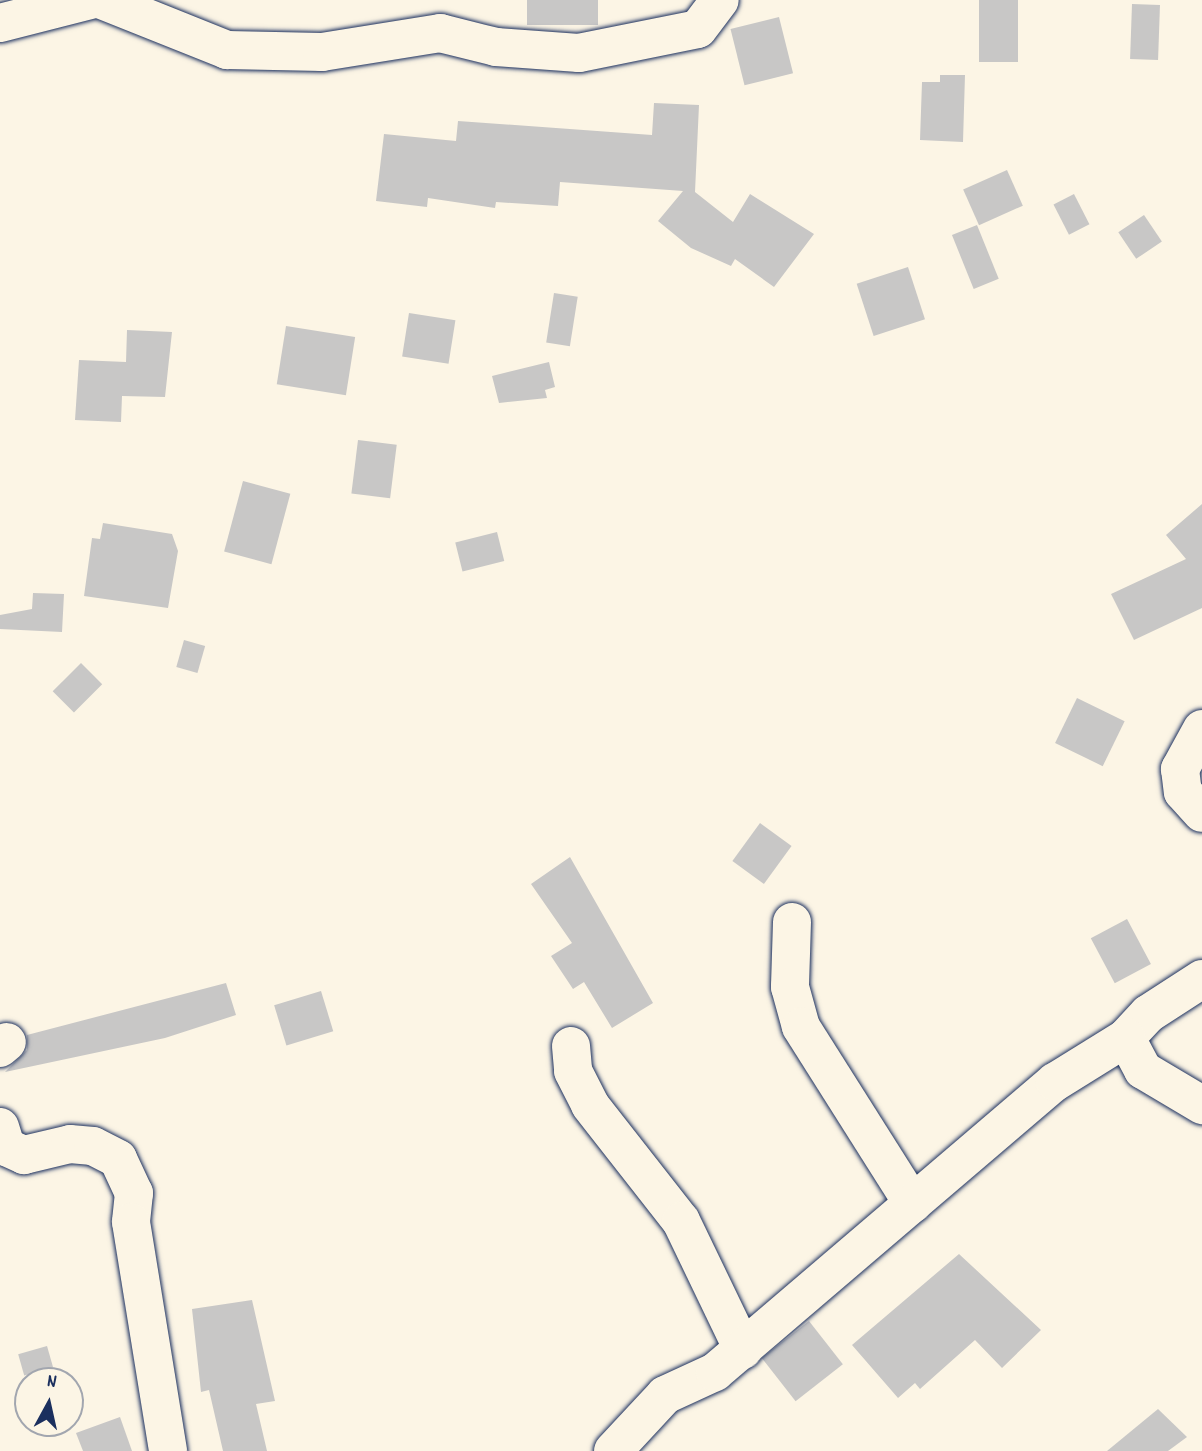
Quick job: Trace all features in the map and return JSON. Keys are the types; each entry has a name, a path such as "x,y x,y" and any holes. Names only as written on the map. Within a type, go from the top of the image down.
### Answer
{"street":[{"path":"0,23 91,0"},
{"path":"102,0 227,50 322,51 440,33 496,47 579,53 698,29 720,0"},
{"path":"1202,729 1180,769 1183,792 1202,813"},
{"path":"792,922 790,987 802,1027 913,1203"},
{"path":"612,1451 665,1395 715,1373 1055,1082 1126,1038 1148,1014 1202,979"},
{"path":"1126,1038 1143,1070 1202,1105"},
{"path":"571,1046 573,1071 590,1105 681,1221 743,1350"},
{"path":"2,1141 23,1155 93,1146 118,1159 134,1192 131,1222 168,1451"}],"building":[{"path":"527,0 598,0 598,25 527,25"},
{"path":"979,0 1018,0 1018,62 979,62"},
{"path":"1132,4 1160,5 1158,60 1130,59"},
{"path":"779,17 793,73 745,85 730,29"},
{"path":"940,75 965,75 963,142 920,140 922,82 940,82"},
{"path":"654,103 699,105 695,192 733,222 750,194 814,234 774,287 735,259 731,266 691,248 658,221 683,191 560,182 558,206 496,202 495,208 428,198 427,207 376,201 384,134 456,141 458,121 652,135"},
{"path":"1007,170 1023,206 979,225 963,190"},
{"path":"1074,194 1089,224 1069,235 1054,204"},
{"path":"1144,215 1162,242 1136,259 1118,232"},
{"path":"977,225 999,279 974,289 952,235"},
{"path":"908,267 925,319 874,336 857,284"},
{"path":"554,293 578,297 570,346 546,342"},
{"path":"409,313 455,320 449,364 402,356"},
{"path":"286,326 355,337 346,395 277,384"},
{"path":"127,330 172,332 165,397 122,396 121,422 75,420 79,360 126,362"},
{"path":"549,362 555,387 545,390 547,398 499,403 492,376"},
{"path":"358,440 397,445 390,498 351,494"},
{"path":"243,481 290,494 271,564 224,552"},
{"path":"1202,504 1202,608 1134,640 1111,594 1186,559 1166,535"},
{"path":"103,523 172,534 178,551 168,608 84,596 92,538 100,539"},
{"path":"497,532 504,561 463,572 455,542"},
{"path":"33,593 64,594 62,632 0,629 0,615 32,609"},
{"path":"184,640 205,646 197,673 176,667"},
{"path":"81,663 102,684 74,712 53,691"},
{"path":"1077,698 1125,721 1103,766 1055,743"},
{"path":"760,823 792,846 764,884 732,861"},
{"path":"570,857 653,1003 612,1028 584,982 573,989 551,956 572,943 531,884"},
{"path":"1127,919 1151,964 1115,983 1091,938"},
{"path":"226,983 236,1015 165,1038 5,1072 27,1050 27,1035"},
{"path":"321,991 333,1031 286,1045 274,1005"},
{"path":"959,1254 1041,1330 1002,1368 975,1340 920,1389 915,1383 898,1398 852,1345"},
{"path":"252,1300 275,1401 256,1404 267,1451 223,1451 209,1390 201,1392 192,1309"},
{"path":"809,1321 843,1364 796,1401 762,1358"},
{"path":"47,1346 53,1367 22,1367 18,1354"},
{"path":"1158,1409 1187,1437 1168,1451 1107,1451"},
{"path":"120,1417 132,1451 83,1451 78,1437 84,1437 84,1430"}]}
